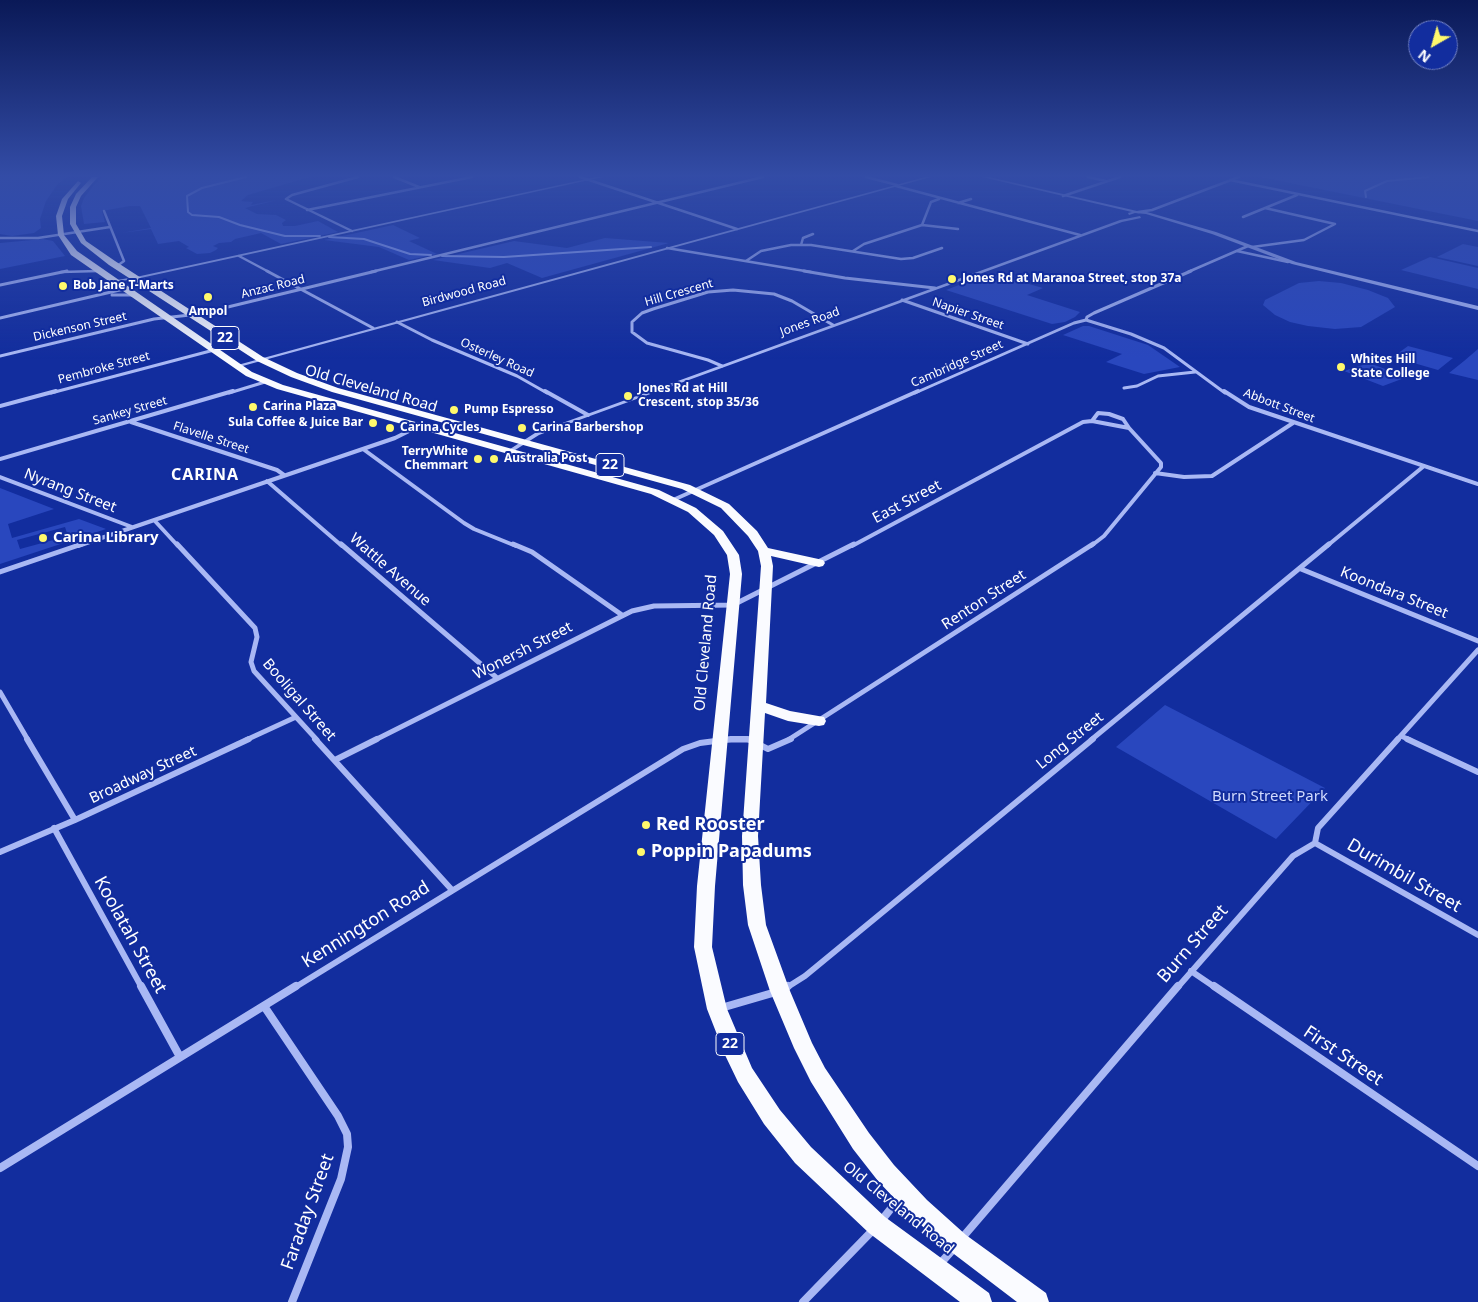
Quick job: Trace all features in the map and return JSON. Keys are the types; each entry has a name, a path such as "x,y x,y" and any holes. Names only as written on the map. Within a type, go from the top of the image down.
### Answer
{"highway":[{"name":"Old Cleveland Road","path":"63,238 81,262 112,280 237,366 265,382 644,489 673,500 708,522 726,542 733,555 736,574 707,868 704,947 718,1009 735,1055 772,1116 818,1172 877,1225 980,1302"},
{"name":"Old Cleveland Road","path":"82,238 88,246 116,266 191,315 260,359 294,375 331,388 694,490 735,514 753,534 764,551 767,566 760,706 750,836 752,885 757,925 780,990 804,1048 818,1075 861,1141 904,1193 958,1243 1037,1302"},
{"path":"764,551 819,563"},
{"path":"760,706 788,716 819,721"}],"street":[{"path":"0,239 38,238"},
{"path":"114,238 124,262 116,266"},
{"path":"112,280 136,278 321,238"},
{"name":"Anzac Road","path":"165,317 191,315 513,238"},
{"name":"Birdwood Road","path":"237,366 702,238"},
{"path":"801,245 804,238"},
{"path":"853,251 864,244 883,238"},
{"name":"Jones Road","path":"510,451 524,441 547,430 1072,238"},
{"path":"1226,238 1294,263"},
{"name":"Cambridge Street","path":"673,500 1074,323 1086,320 1087,317 1094,313 1236,251 1308,238"},
{"path":"746,261 768,248 801,245 907,259 942,248"},
{"path":"666,248 845,278 921,285 934,288"},
{"path":"1236,251 1294,263 1478,308"},
{"path":"239,256 373,328"},
{"path":"67,271 76,267"},
{"path":"0,285 67,271 98,271"},
{"path":"0,318 104,295 122,288 136,278"},
{"name":"Hill Crescent","path":"722,366 708,360 647,343 632,332 632,322 642,313 662,306 708,292 734,290 774,294 792,301 833,325"},
{"path":"104,295 133,295"},
{"name":"Napier Street","path":"902,300 1028,344"},
{"name":"Dickenson Street","path":"0,356 165,317"},
{"name":"Abbott Street","path":"1086,320 1153,342 1237,401 1293,423 1478,484"},
{"name":"Osterley Road","path":"398,322 432,340 517,376 588,415"},
{"name":"Pembroke Street","path":"0,406 214,350"},
{"path":"1124,388 1136,386 1158,376 1196,372"},
{"name":"Sankey Street","path":"0,459 265,382"},
{"path":"1129,428 1092,421 1098,413 1109,414 1123,419 1129,428 1158,458 1161,466 1155,473"},
{"name":"East Street","path":"733,605 819,563 1083,422 1092,421"},
{"name":"Flavelle Street","path":"130,422 277,470 284,476"},
{"path":"1155,473 1184,477 1212,476 1293,423"},
{"path":"0,572 363,449 405,434 419,426"},
{"path":"363,449 464,523 474,529 532,552 622,615"},
{"name":"Long Street","path":"718,1009 780,990 805,976 1424,466"},
{"name":"Renton Street","path":"757,744 768,749 780,745 1095,543 1104,536 1155,473"},
{"name":"Nyrang Street","path":"0,477 132,527"},
{"name":"Wattle Avenue","path":"267,481 496,678"},
{"name":"Booligal Street","path":"154,520 255,628 257,637 251,662 254,672 452,890"},
{"name":"Koondara Street","path":"1301,569 1478,641"},
{"name":"Wonersh Street","path":"335,760 632,610 654,606 733,605"},
{"path":"1315,843 1318,828 1469,658 1478,651"},
{"path":"0,692 75,820"},
{"name":"Broadway Street","path":"0,852 75,820 296,717"},
{"path":"1401,736 1478,772"},
{"name":"Kennington Road","path":"0,1168 683,749 700,742 720,740 748,739 757,744"},
{"name":"Koolatah Street","path":"54,828 180,1057"},
{"name":"Durimbil Street","path":"1315,843 1478,935"},
{"name":"Burn Street","path":"936,1269 1191,971 1293,856 1315,843"},
{"name":"First Street","path":"1191,971 1478,1166"},
{"name":"Faraday Street","path":"264,1006 338,1116 347,1134 348,1147 341,1179 292,1302"},
{"path":"803,1302 877,1225 904,1193"}],"green space":[{"path":"155,238 240,238 213,246 218,248 210,253 197,254 186,248 189,247 179,241 158,244"},
{"path":"270,238 311,238 281,244"},
{"path":"334,238 420,238 409,241 437,254 409,260 379,247 324,240"},
{"path":"605,238 669,243 542,278 507,263 490,268 433,260 514,241 567,248"},
{"path":"43,239 53,241 65,256 0,269 0,243"},
{"path":"1463,244 1478,247 1478,266 1437,257"},
{"path":"1430,257 1478,268 1478,289 1401,270"},
{"path":"990,273 1043,288 1027,295 1080,312 1065,322 1052,324 946,290"},
{"path":"1319,281 1341,283 1368,290 1388,298 1395,307 1361,327 1335,329 1290,322 1275,315 1263,305 1265,300 1299,283"},
{"path":"1083,326 1089,326 1148,345 1180,367 1144,374 1106,362 1122,354 1063,335"},
{"path":"1408,346 1453,358 1438,370 1393,357"},
{"path":"1478,349 1478,380 1449,373 1464,361"},
{"path":"1369,363 1407,377 1383,386 1344,371"},
{"path":"0,488 54,509 8,524 12,538 79,519 106,529 0,564","holes":["65,527 68,536 20,549 17,540"]},
{"name":"Burn Street Park","path":"1165,705 1325,788 1276,839 1116,747"}],"waterway":[{"path":"342,238 364,239 410,254 431,255"},
{"path":"442,256 504,257 651,247"}],"place":[{"name":"Jones Rd at Maranoa Street, stop 37a","path":"952,279"},
{"name":"Bob Jane T-Marts","path":"63,286"},
{"name":"Ampol","path":"208,297"},
{"name":"Whites Hill State College","path":"1341,367"},
{"name":"Jones Rd at Hill Crescent, stop 35/36","path":"628,396"},
{"name":"Carina Plaza","path":"253,407"},
{"name":"Pump Espresso","path":"454,410"},
{"name":"Sula Coffee & Juice Bar","path":"373,423"},
{"name":"Carina Cycles","path":"390,428"},
{"name":"Carina Barbershop","path":"522,428"},
{"name":"TerryWhite Chemmart","path":"478,459"},
{"name":"Australia Post","path":"494,459"},
{"name":"Carina Library","path":"43,538"},
{"name":"Red Rooster","path":"646,825"},
{"name":"Poppin Papadums","path":"641,852"}],"district":[{"name":"CARINA","path":"205,475"}]}
